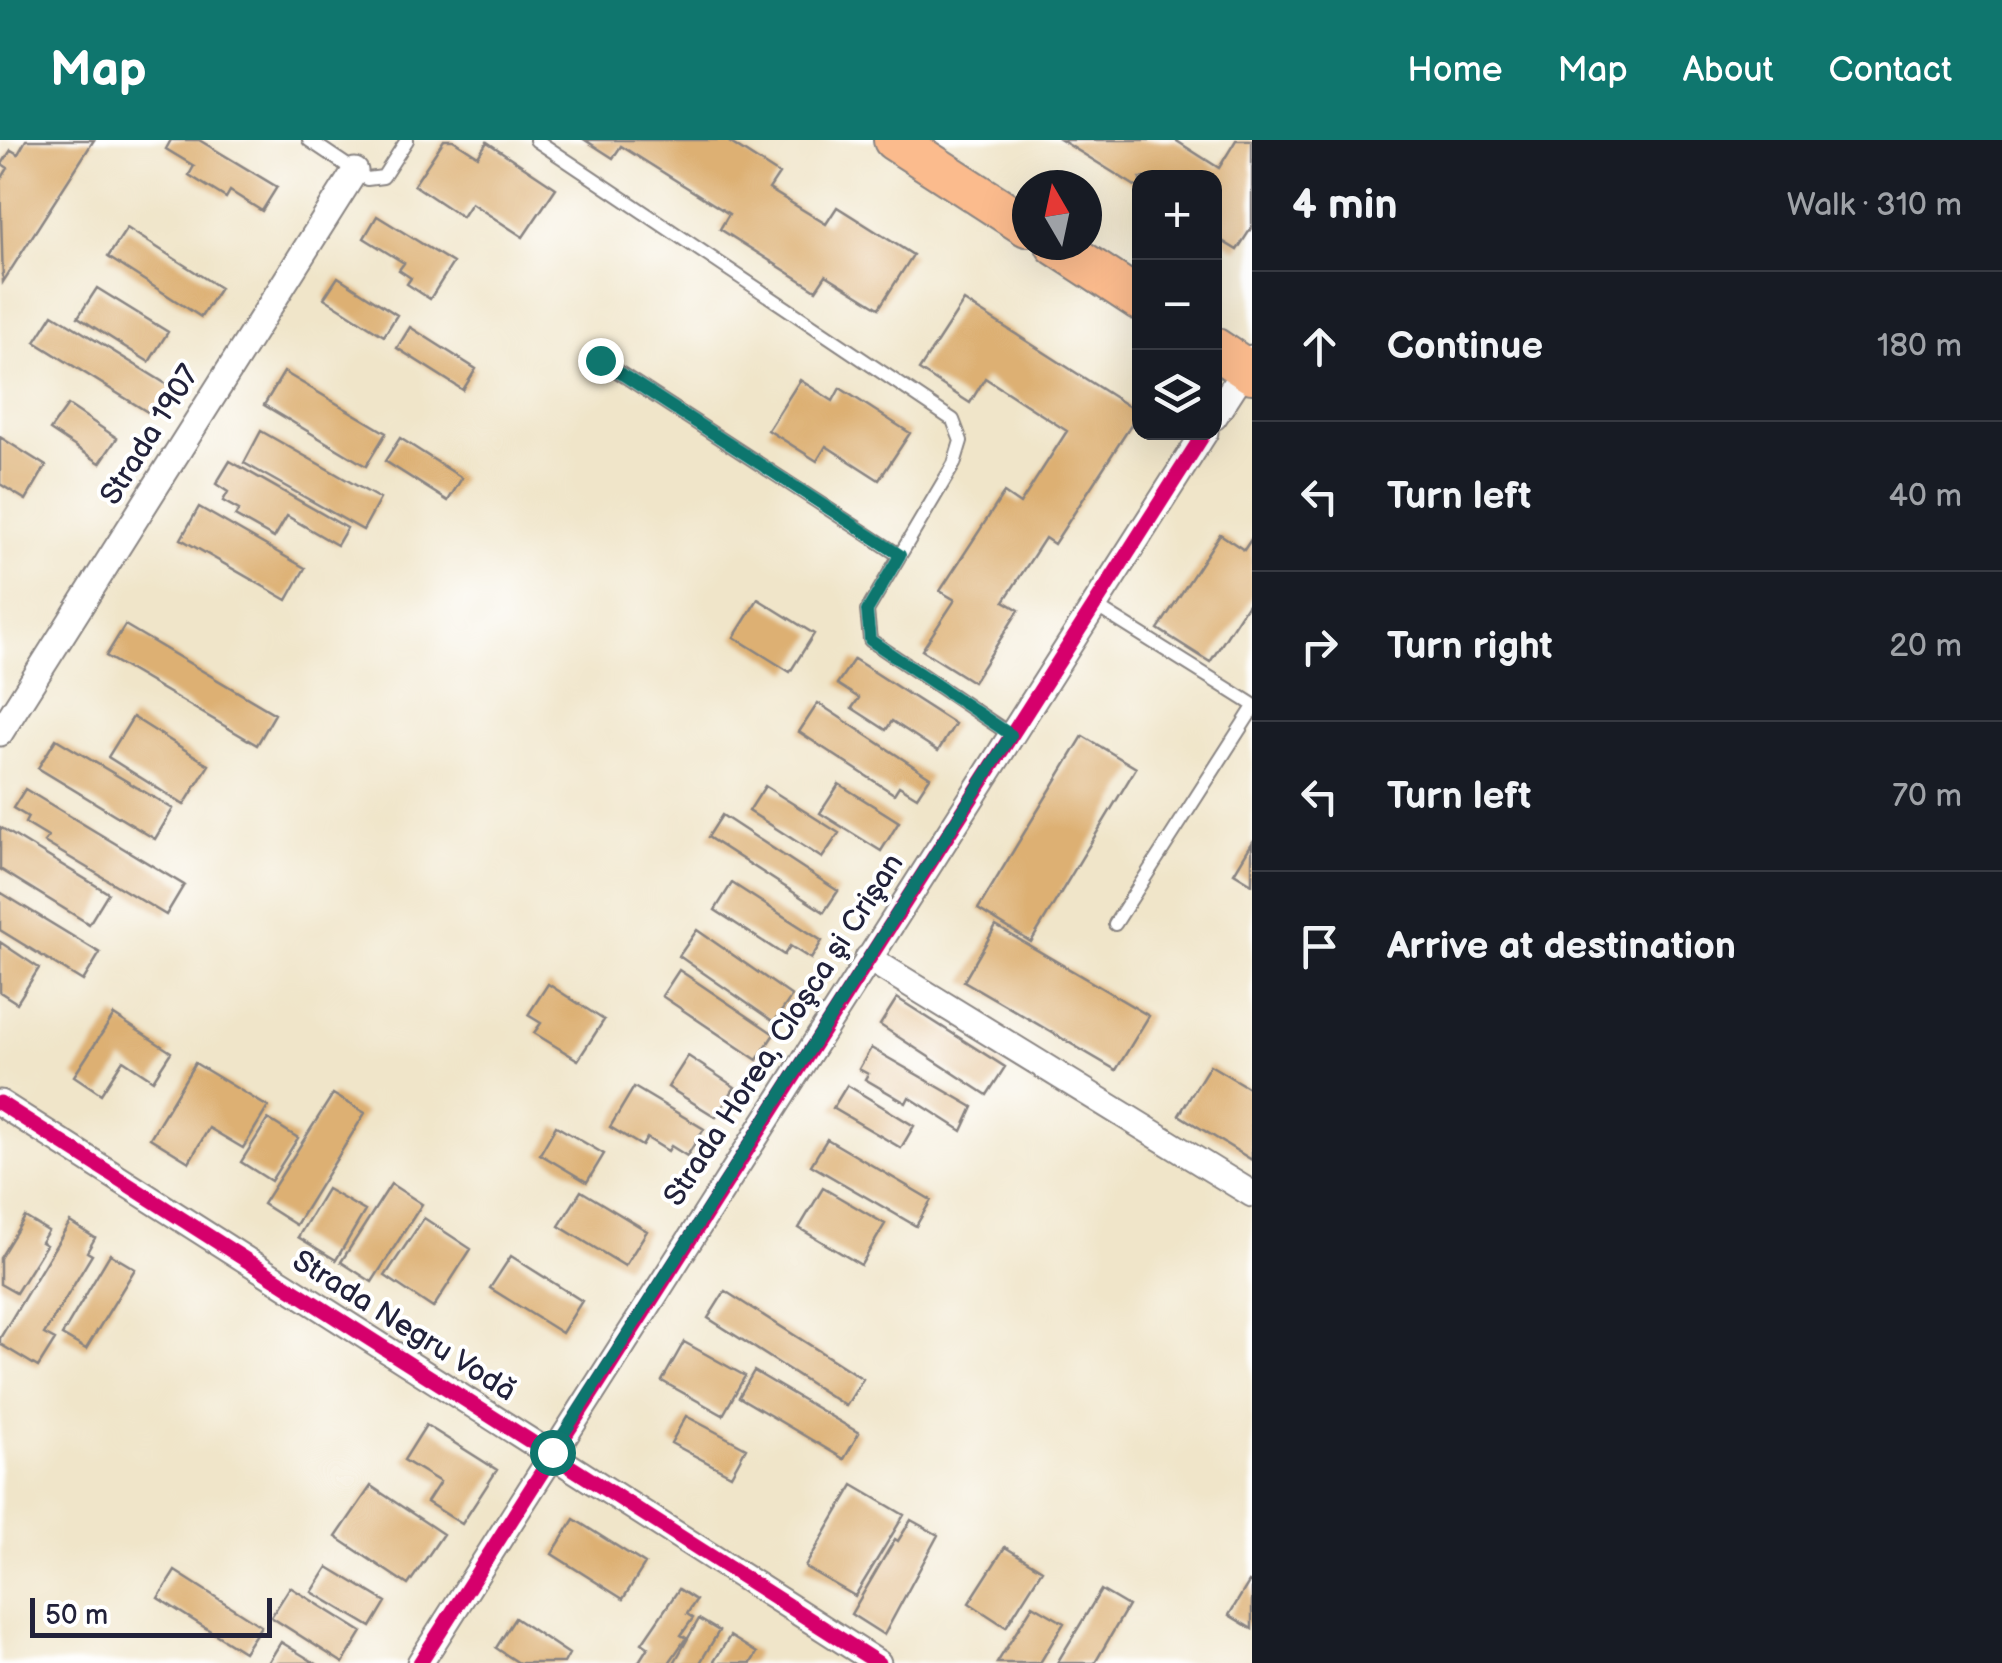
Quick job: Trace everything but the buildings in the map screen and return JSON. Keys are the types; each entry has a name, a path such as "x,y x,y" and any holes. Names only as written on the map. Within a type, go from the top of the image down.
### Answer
{"main road":[{"path":"894,140 1012,216"},
{"path":"1079,260 1132,295"}],"street":[{"name":"Strada 1907","path":"0,734 354,170"},
{"path":"1222,401 1241,362"},
{"name":"Strada Horea, Cloşca şi Crişan","path":"420,1663 1199,440"},
{"path":"868,958 1252,1194"},
{"name":"Strada Negru Vodă","path":"0,1103 878,1663"}],"lane":[{"path":"310,140 367,180 383,177 408,140"},
{"path":"536,140 953,420 961,442 954,464 867,611 870,640 1011,735"},
{"path":"600,360 900,555"},
{"path":"1094,605 1252,707 1115,924"}],"cycle path":[{"path":"420,1663 1200,440"},
{"path":"0,1103 878,1663"}],"route":[{"path":"552,1452 1011,735 870,640 867,611 900,555 600,360"}]}
